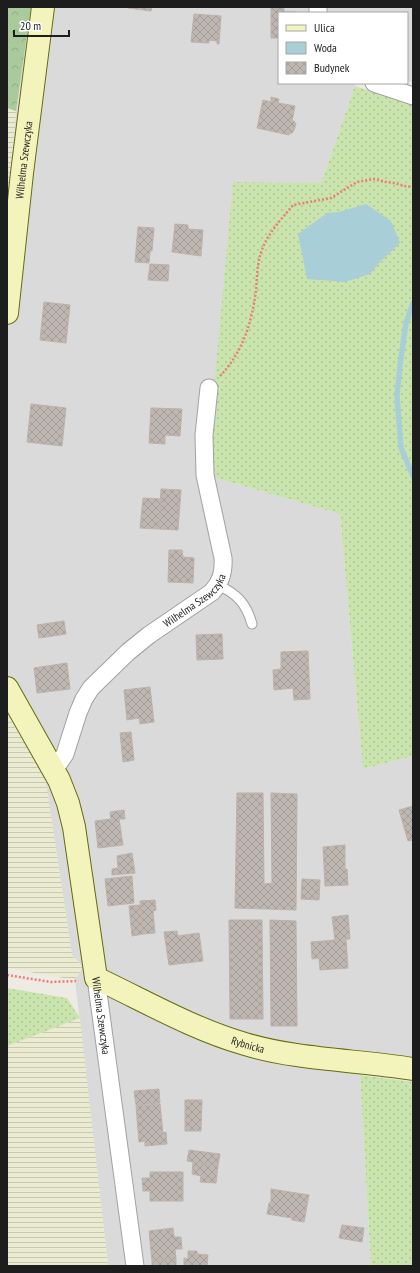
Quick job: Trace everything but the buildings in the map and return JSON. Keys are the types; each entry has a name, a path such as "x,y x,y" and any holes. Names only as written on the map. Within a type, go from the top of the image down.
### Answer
{"street":[{"name":"Wilhelma Szewczyka","path":"7,313 21,180 43,7"},
{"path":"377,84 413,96"},
{"name":"Wilhelma Szewczyka","path":"54,770 65,754 78,713 91,688 128,652 149,635 207,595 218,585 222,576 224,567 223,558 207,488 204,458 204,436 209,388"},
{"name":"Wilhelma Szewczyka","path":"7,688 54,770 66,797 74,827 135,1266"},
{"name":"Rybnicka","path":"96,978 192,1024 246,1044 296,1055 373,1063 413,1069"}],"lane":[{"path":"218,585 227,589 245,604 252,624"}],"path":[{"path":"209,388 227,369 248,331 260,256 266,241 293,205 331,198 357,182 374,180 413,187"},
{"path":"7,975 51,982 76,981 96,978"}],"shaded area":[{"path":"31,7 413,7 413,82 408,81 408,12 278,12 278,84 356,84 321,183 206,475 340,514 363,769 413,756 413,1062 383,1059 360,1075 371,1266 108,1266 75,980 83,967 72,955 41,751 7,709 7,214 16,111"}],"green space":[{"path":"7,7 31,7 16,111 7,108"},
{"path":"355,86 413,105 413,756 363,769 340,514 206,475 233,182 321,183"},
{"path":"7,108 16,111 7,214"},
{"path":"7,715 45,776 72,955 83,967 75,980 7,968"},
{"path":"7,988 67,998 80,1018 7,1046"},
{"path":"80,1018 108,1266 7,1266 7,1046"},
{"path":"360,1075 413,1082 413,1266 371,1266"}],"water":[{"path":"366,204 391,221 400,243 370,274 345,282 307,279 298,234 327,213 339,212"}],"waterway":[{"path":"413,303 406,323 397,396 401,448 413,476"}]}
